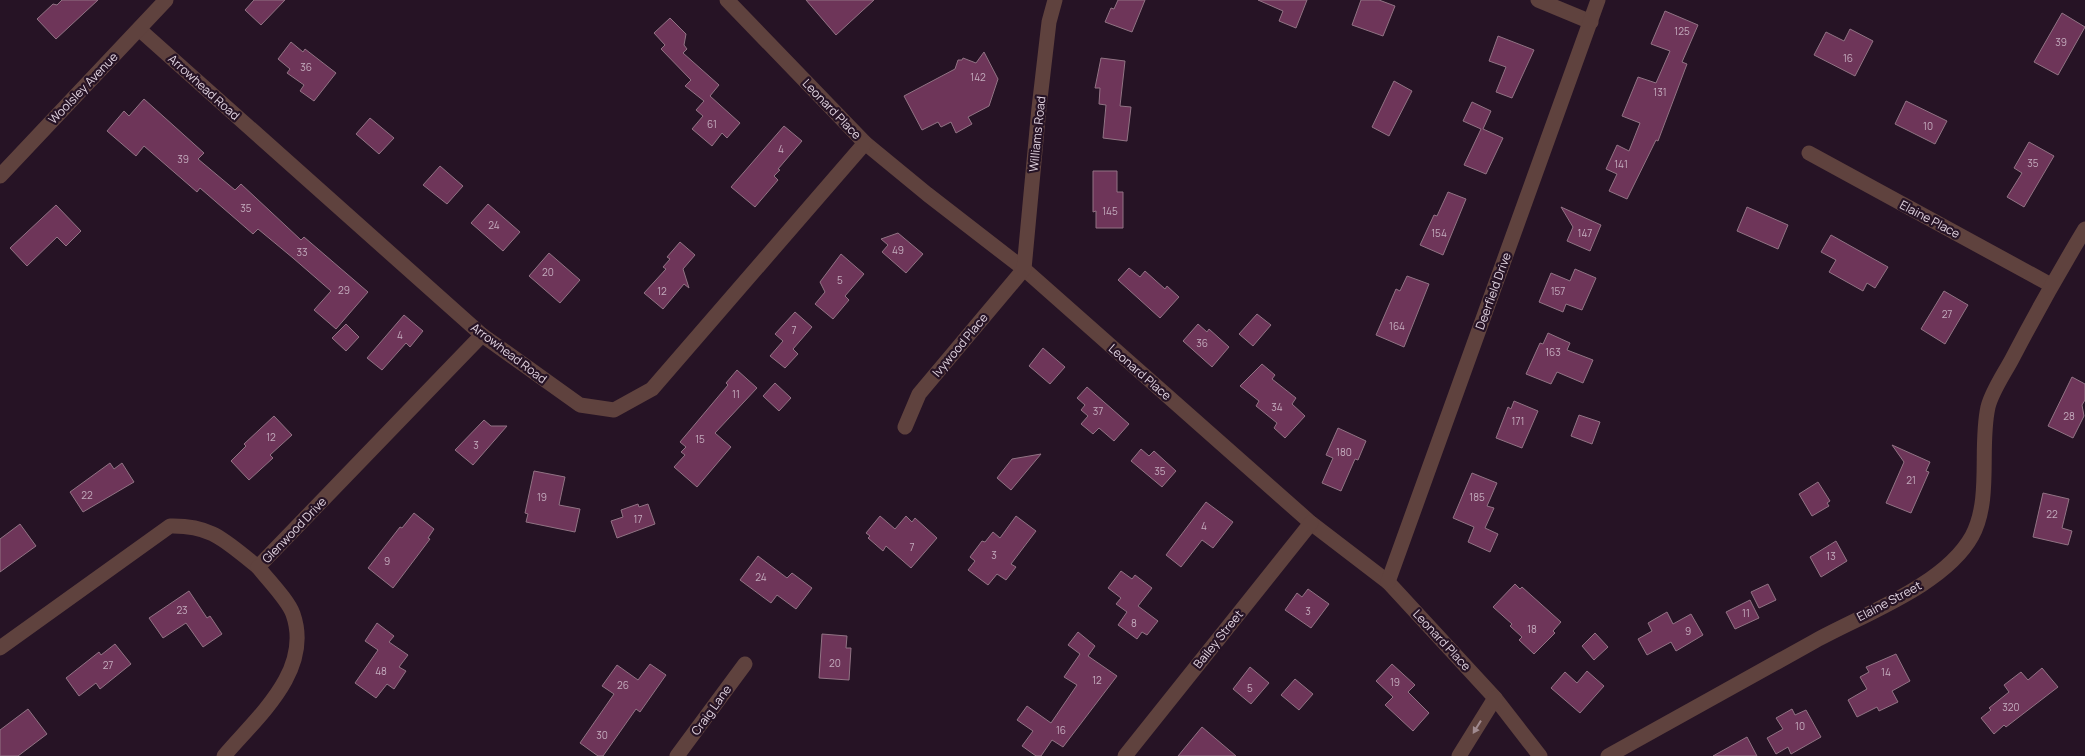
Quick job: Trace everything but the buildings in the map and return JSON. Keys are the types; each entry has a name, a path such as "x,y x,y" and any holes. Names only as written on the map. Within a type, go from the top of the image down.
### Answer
{"street":[{"name":"Woolsley Avenue","path":"0,176 140,30 166,0"},
{"name":"Leonard Place","path":"727,0 865,143 1024,269 1311,523 1388,582 1495,698 1540,756"},
{"name":"Williams Road","path":"1024,269 1042,80 1049,22 1056,0"},
{"path":"1538,0 1591,22"},
{"name":"Deerfield Drive","path":"1388,582 1598,0"},
{"name":"Arrowhead Road","path":"140,30 482,335 580,405 614,410 652,389 865,143"},
{"name":"Elaine Place","path":"1809,153 2051,285"},
{"name":"Elaine Street","path":"1608,756 1853,620 1917,588 1955,559 1973,535 1980,510 1984,476 1983,440 1988,406 2051,285 2085,229"},
{"name":"Ivywood Place","path":"905,427 919,394 1024,269"},
{"name":"Glenwood Drive","path":"0,648 170,526 191,525 214,533 258,567 482,335"},
{"name":"Bailey Street","path":"1125,756 1311,523"},
{"path":"224,756 286,683 296,658 296,634 292,613 258,567"},
{"name":"Craig Lane","path":"677,756 745,664"},
{"path":"1459,756 1495,698"}]}
